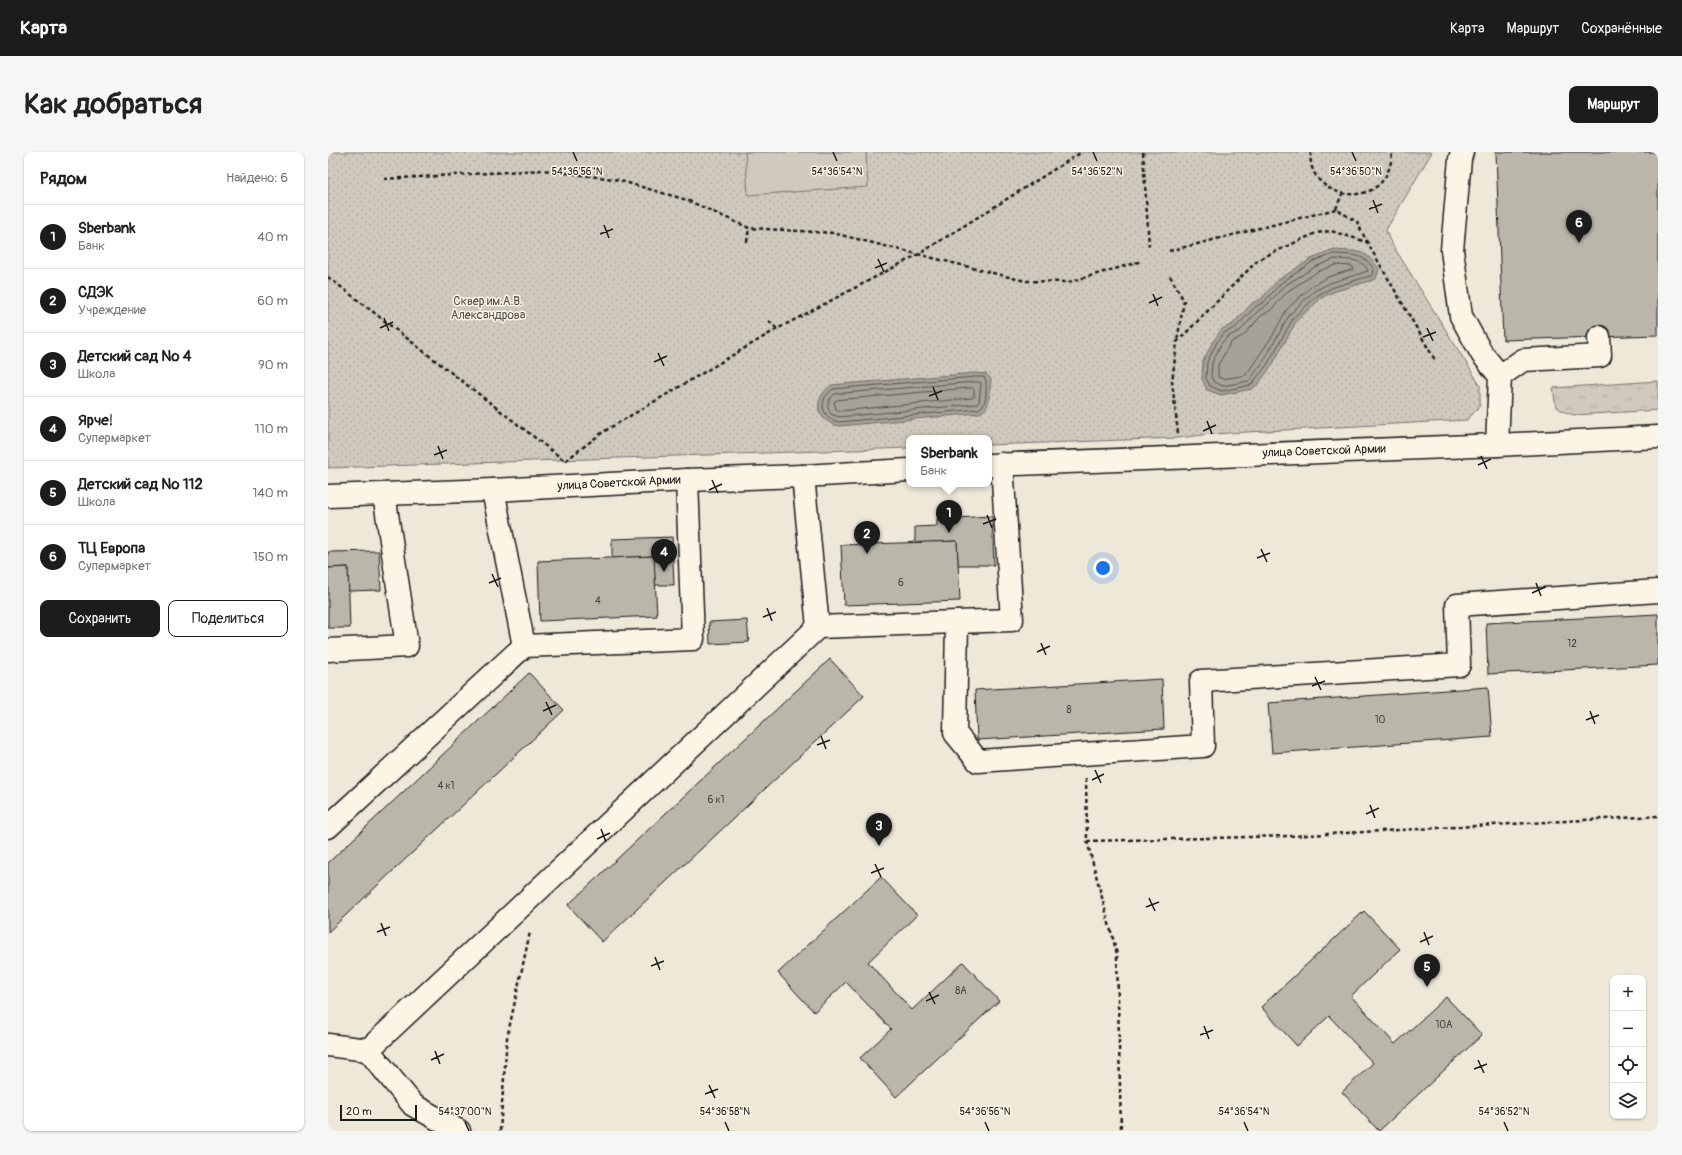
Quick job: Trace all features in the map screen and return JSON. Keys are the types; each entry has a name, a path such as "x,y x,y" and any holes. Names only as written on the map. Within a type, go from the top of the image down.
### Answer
{"main road":[{"path":"1462,152 1460,159 1452,250 1461,316 1482,354 1500,376 1497,445"},
{"path":"1500,376 1523,360 1600,356 1599,337"},
{"name":"улица Советской Армии","path":"996,464 1497,445 1658,436"},
{"path":"368,1050 818,627 1012,620 996,464"},
{"name":"улица Советской Армии","path":"328,496 493,490 906,470"},
{"path":"804,476 818,627"},
{"path":"328,827 524,646 693,640 687,480"},
{"path":"493,490 524,646"},
{"path":"328,650 407,646 384,494"},
{"path":"958,622 955,733 978,761 1203,746 1201,681 1459,665 1457,605 1658,591"},
{"path":"328,1045 368,1050 414,1105 459,1131"}],"path":[{"path":"328,277 565,461 603,432 777,329 919,254 1082,152"},
{"path":"1143,152 1149,246"},
{"path":"1311,152 1310,157 1315,174 1326,187 1342,194 1359,195 1375,188 1386,177 1392,163 1392,152"},
{"path":"384,179 542,170 614,179 687,200 749,228 833,233 1025,281 1069,282 1142,261"},
{"path":"1336,209 1342,194"},
{"path":"1169,251 1336,209 1357,222 1434,360"},
{"path":"746,242 749,228"},
{"path":"1177,342 1259,259 1316,233 1331,231 1367,242"},
{"path":"1170,276 1184,301 1172,382 1178,438"},
{"path":"769,321 777,329"},
{"path":"1085,753 1087,841 1117,954 1121,1131"},
{"path":"1087,841 1290,836 1658,816"},
{"path":"500,1131 507,1038 531,926"}],"green space":[{"name":"Сквер им.А.В. Александрова","path":"328,152 1432,152 1386,230 1389,239 1480,385 1480,406 1467,420 1211,434 1178,438 992,445 992,435 906,435 906,448 328,468"},
{"path":"745,152 866,152 868,187 748,195"},
{"path":"1658,381 1658,410 1574,415 1556,407 1553,388"}],"water":[{"path":"1334,250 1355,251 1365,254 1379,269 1376,279 1333,292 1321,298 1297,320 1271,367 1258,384 1252,389 1221,395 1207,390 1202,379 1203,361 1214,340 1222,329 1233,324 1252,303 1261,299 1278,280 1311,259"},
{"path":"975,373 986,374 991,379 988,404 983,411 979,413 839,426 825,420 819,409 821,397 831,385"}],"building":[{"path":"1496,152 1658,152 1658,335 1503,340"},
{"path":"992,516 994,565 958,565 957,541 915,543 915,527 937,526 937,519"},
{"path":"672,537 674,585 655,585 654,556 612,558 612,539"},
{"path":"957,541 960,601 844,605 841,545"},
{"path":"379,551 381,590 348,591 348,567 328,568 328,552"},
{"path":"654,556 657,616 540,621 538,561"},
{"path":"348,567 350,628 328,628 328,568"},
{"path":"1658,614 1658,665 1488,674 1486,623"},
{"path":"747,620 749,642 710,644 709,622"},
{"path":"830,659 864,696 602,942 568,905"},
{"path":"529,673 564,710 328,932 328,863"},
{"path":"1162,679 1164,729 977,740 975,690"},
{"path":"1488,687 1492,737 1272,753 1268,703"},
{"path":"881,877 917,915 868,962 912,1010 963,962 999,1001 896,1097 860,1058 891,1029 846,982 814,1012 778,973"},
{"path":"1364,911 1400,949 1351,996 1395,1044 1446,997 1482,1035 1379,1131 1342,1092 1373,1063 1329,1016 1297,1046 1261,1007"}],"place":[{"name":"ТЦ Европа","path":"1579,243"},
{"name":"Sberbank","path":"949,533"},
{"name":"СДЭК","path":"867,554"},
{"name":"Ярче!","path":"664,572"},
{"name":"Детский сад № 4","path":"879,846"},
{"name":"Детский сад № 112","path":"1427,987"}]}
